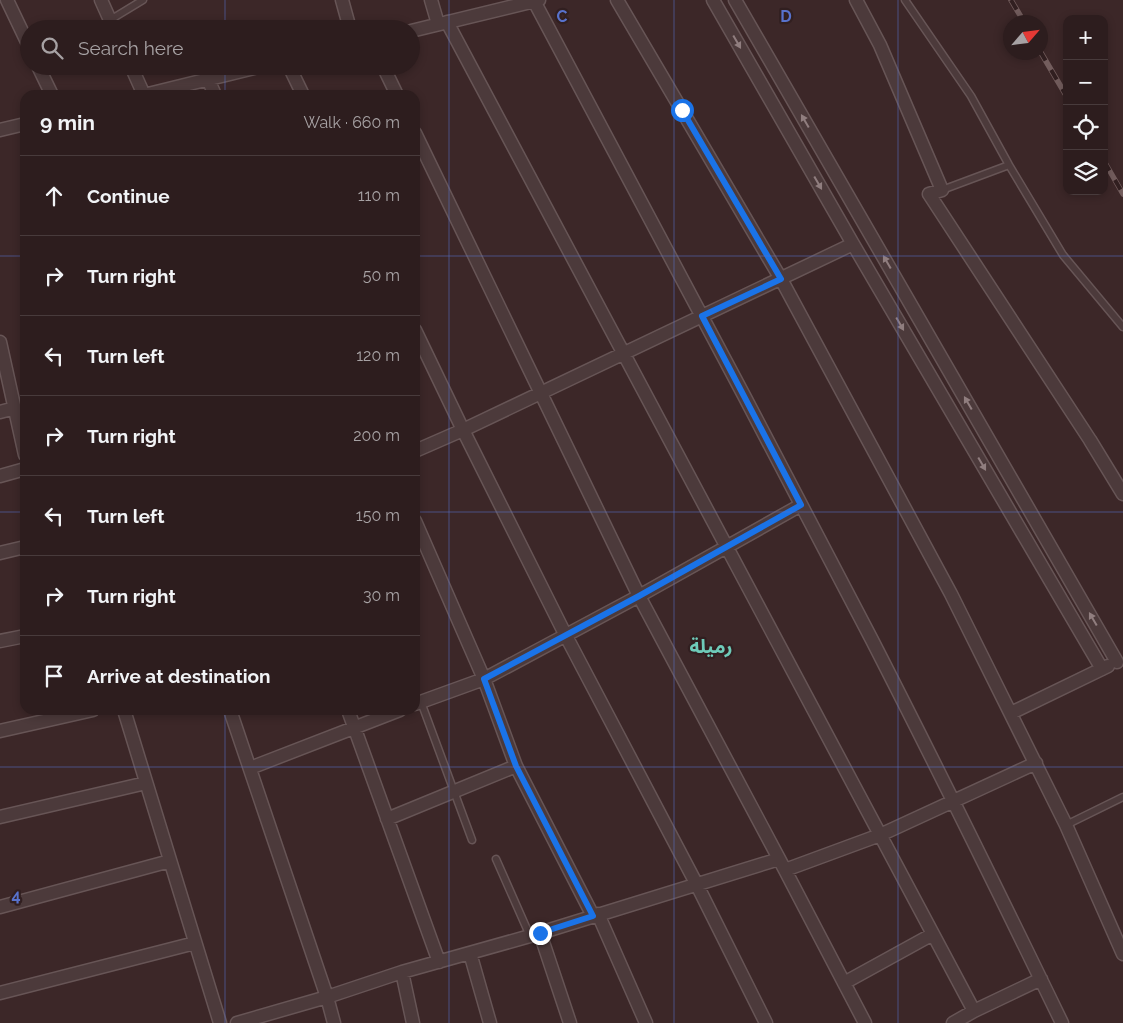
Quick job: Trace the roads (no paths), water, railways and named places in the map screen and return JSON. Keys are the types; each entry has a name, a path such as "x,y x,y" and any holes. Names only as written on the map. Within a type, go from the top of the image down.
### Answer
{"street":[{"path":"7,0 20,27"},
{"path":"100,0 110,20"},
{"path":"342,0 348,20"},
{"path":"431,0 624,353 974,1011"},
{"path":"617,0 781,279 951,594 1066,825 1123,954"},
{"path":"713,0 853,244 1102,669"},
{"path":"735,0 1120,660 1011,713"},
{"path":"856,0 880,45 942,190 929,194 1090,440 1123,494"},
{"path":"420,29 529,1 702,316 801,505 954,802 1062,1023"},
{"path":"42,75 50,90"},
{"path":"135,75 142,90"},
{"path":"164,90 225,75"},
{"path":"293,75 301,90"},
{"path":"387,75 395,90"},
{"path":"208,79 213,90"},
{"path":"0,130 20,125"},
{"path":"420,143 639,596 865,1023"},
{"path":"420,449 853,244"},
{"path":"420,341 462,430 566,636 697,885 766,1023"},
{"path":"0,347 20,432"},
{"path":"0,412 15,408"},
{"path":"0,476 20,470"},
{"path":"420,702 484,679 639,596 801,505"},
{"path":"420,532 484,679 516,766 596,915 646,1023"},
{"path":"0,552 20,548"},
{"path":"0,641 20,637"},
{"path":"0,731 71,715"},
{"path":"126,715 220,1023"},
{"path":"232,715 327,997 334,1023"},
{"path":"350,715 439,962"},
{"path":"250,768 387,715"},
{"path":"236,1023 697,885 782,864 880,835 1036,764"},
{"path":"387,819 516,766"},
{"path":"0,817 146,783"},
{"path":"0,907 170,861"},
{"path":"844,983 933,934"},
{"path":"535,935 570,1023"},
{"path":"0,993 195,943"},
{"path":"470,953 490,1023"},
{"path":"402,972 413,1023"},
{"path":"953,1023 1041,979"}],"lane":[{"path":"117,20 143,0"},
{"path":"905,0 971,96 1009,165 1063,254 1123,327"},
{"path":"942,190 1009,165"},
{"path":"420,708 472,840"},
{"path":"1066,825 1123,797"},
{"path":"496,858 535,935"}],"railway":[{"path":"1011,0 1020,15"},
{"path":"1045,60 1063,90"},
{"path":"1108,168 1123,194"}],"district":[{"name":"رميلة","path":"711,646"}]}
